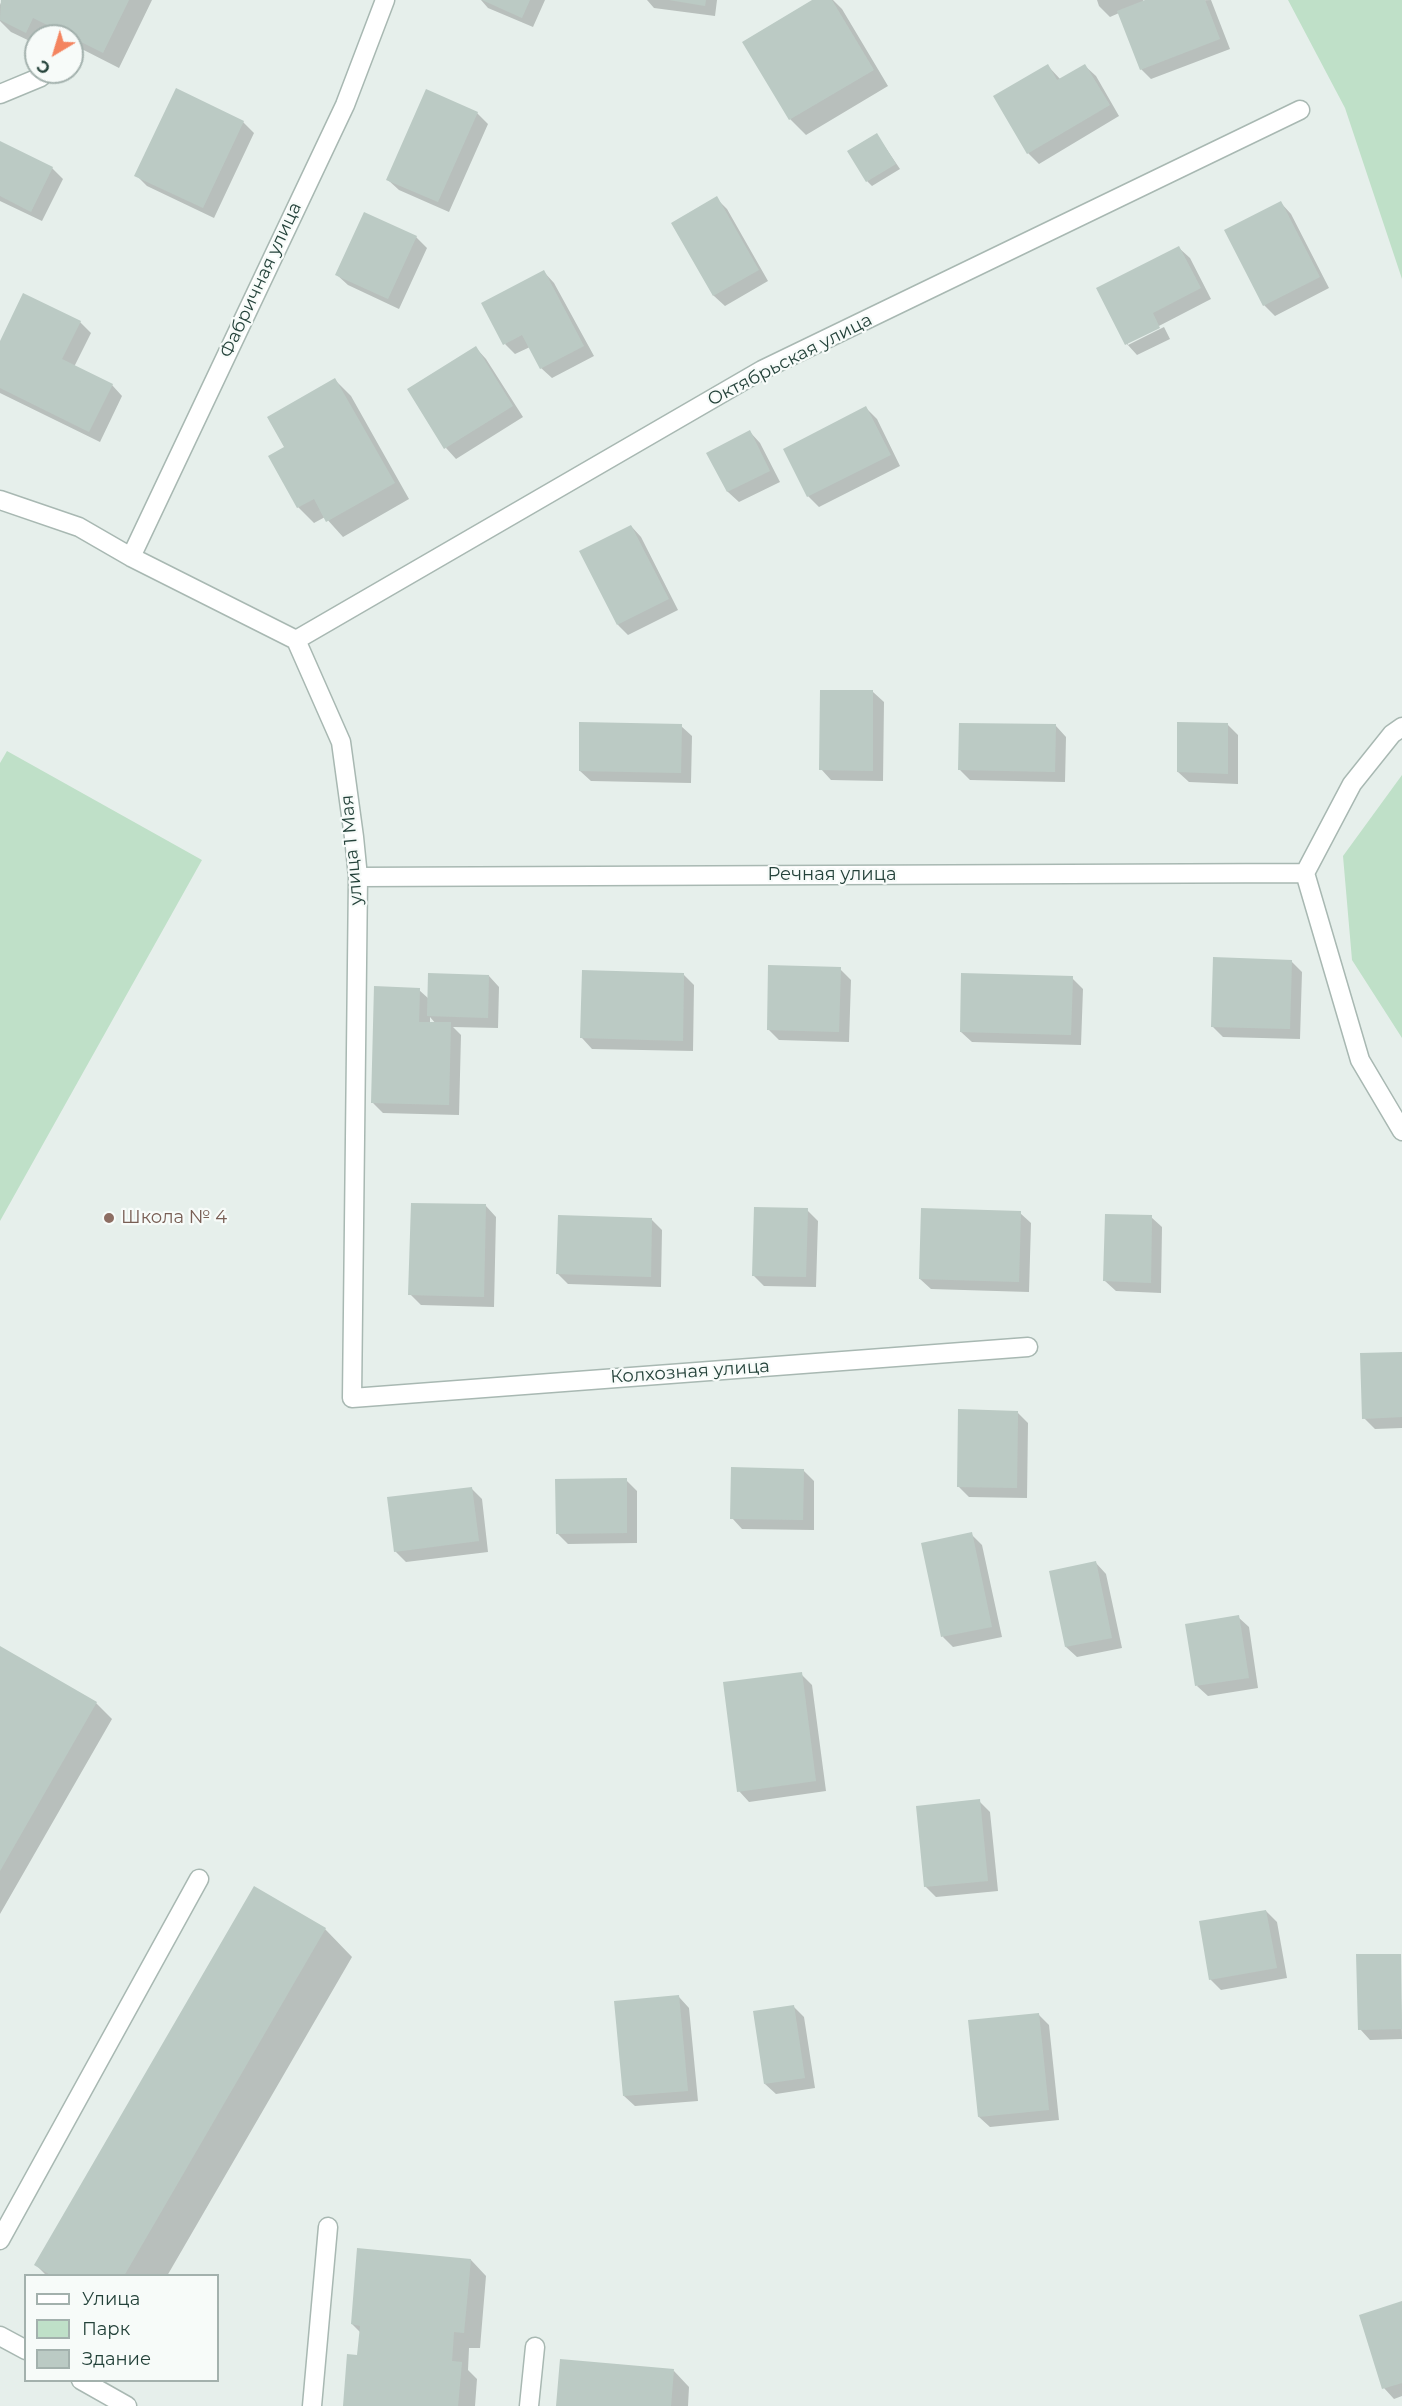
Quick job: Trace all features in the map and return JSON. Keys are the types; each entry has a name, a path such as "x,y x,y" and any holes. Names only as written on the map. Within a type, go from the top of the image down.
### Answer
{"street":[{"name":"Фабричная улица","path":"131,557 345,105 385,0"},
{"path":"0,94 24,84"},
{"name":"Октябрьская улица","path":"296,640 762,370 1300,110"},
{"path":"0,500 79,527 131,557 296,640"},
{"name":"улица 1 Мая","path":"296,640 341,742 358,877 352,1398"},
{"path":"1402,727 1392,734 1352,784 1305,873 1360,1060 1402,1131"},
{"name":"Речная улица","path":"358,877 1305,873"},
{"name":"Колхозная улица","path":"352,1398 1028,1347"},
{"path":"0,2240 199,1879"},
{"path":"312,2406 328,2227"},
{"path":"0,2336 24,2349"},
{"path":"530,2406 535,2347"},
{"path":"85,2382 128,2406"}],"green space":[{"path":"1288,0 1402,0 1402,279 1345,108"},
{"path":"7,751 202,860 0,1221 0,763"},
{"path":"1402,775 1402,1038 1352,960 1343,856"}],"building":[{"path":"1,0 129,0 103,53 84,44 84,24 45,24 33,18 30,24 24,24 24,32 0,20"},
{"path":"482,0 530,0 522,18"},
{"path":"669,0 706,0 705,6"},
{"path":"812,0 832,0 874,70 789,120 742,42"},
{"path":"1145,0 1205,0 1220,39 1140,70 1117,11"},
{"path":"1048,64 1057,80 1085,64 1110,105 1027,154 993,96"},
{"path":"176,88 244,121 203,208 134,176"},
{"path":"426,89 478,112 438,202 386,180"},
{"path":"877,133 896,164 866,182 847,151"},
{"path":"0,141 53,167 31,212 0,196"},
{"path":"717,196 759,270 713,296 671,223"},
{"path":"1281,201 1320,277 1263,306 1224,230"},
{"path":"364,212 417,236 388,299 335,275"},
{"path":"1179,246 1201,288 1153,313 1160,328 1125,345 1096,288"},
{"path":"544,270 584,346 540,369 522,335 503,345 481,303"},
{"path":"23,293 81,321 62,359 113,384 89,432 0,388 0,341"},
{"path":"476,346 513,406 444,449 407,389"},
{"path":"335,378 395,483 326,522 314,499 297,508 268,456 284,447 267,417"},
{"path":"866,406 891,455 807,497 783,449"},
{"path":"750,430 770,471 727,492 706,453"},
{"path":"631,525 669,599 617,625 579,551"},
{"path":"820,690 873,690 873,771 819,770"},
{"path":"579,722 682,724 681,773 579,771"},
{"path":"1177,722 1228,723 1228,774 1177,772"},
{"path":"959,723 1056,724 1055,772 958,770"},
{"path":"1213,957 1292,960 1290,1029 1211,1027"},
{"path":"768,965 841,967 839,1032 767,1030"},
{"path":"582,970 684,973 683,1041 580,1038"},
{"path":"428,973 489,975 488,1018 427,1016"},
{"path":"961,973 1073,976 1071,1035 960,1032"},
{"path":"374,986 420,988 419,1022 451,1022 449,1105 371,1103"},
{"path":"411,1203 486,1204 484,1297 408,1295"},
{"path":"754,1207 808,1208 806,1277 752,1276"},
{"path":"921,1208 1021,1211 1019,1282 919,1279"},
{"path":"1105,1214 1152,1215 1151,1283 1103,1281"},
{"path":"558,1215 652,1218 651,1277 556,1274"},
{"path":"1402,1352 1402,1417 1362,1419 1360,1353"},
{"path":"958,1409 1018,1411 1017,1488 957,1487"},
{"path":"731,1467 804,1469 803,1520 730,1519"},
{"path":"627,1478 627,1533 556,1534 555,1479"},
{"path":"472,1487 479,1541 394,1552 387,1497"},
{"path":"972,1532 992,1627 941,1637 921,1543"},
{"path":"1096,1561 1112,1638 1065,1647 1049,1571"},
{"path":"1239,1615 1249,1678 1195,1686 1185,1624"},
{"path":"0,1646 97,1702 0,1871"},
{"path":"802,1672 816,1781 737,1792 723,1682"},
{"path":"980,1799 988,1881 924,1887 916,1806"},
{"path":"254,1886 326,1928 125,2274 49,2274 34,2265"},
{"path":"1266,1910 1277,1968 1209,1980 1199,1921"},
{"path":"1356,1954 1401,1954 1402,2029 1358,2030"},
{"path":"679,1995 688,2091 623,2096 614,2001"},
{"path":"794,2005 805,2078 764,2084 753,2011"},
{"path":"1039,2013 1049,2110 978,2117 968,2020"},
{"path":"357,2248 471,2259 464,2333 454,2332 452,2361 462,2362 458,2406 343,2406 347,2354 357,2355 360,2326 351,2324"},
{"path":"1402,2301 1402,2383 1382,2389 1359,2315"},
{"path":"560,2359 674,2369 671,2406 556,2406"}],"place":[{"name":"Школа № 4","path":"109,1218"}]}
